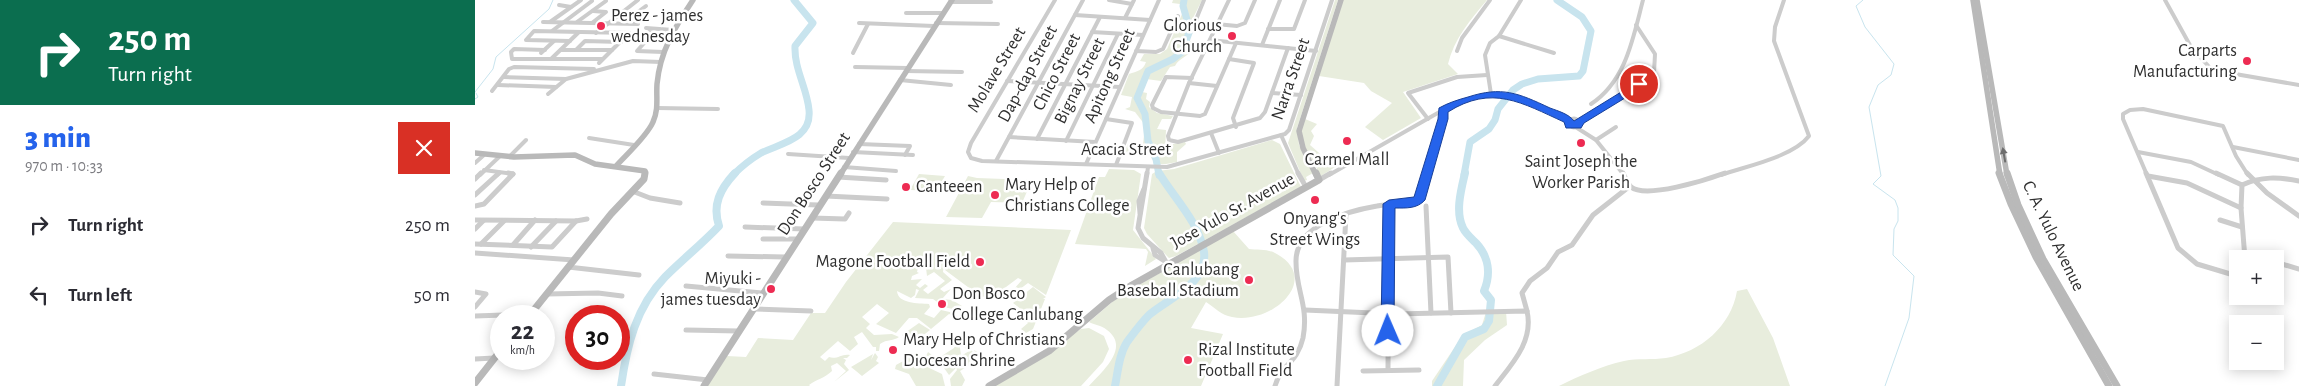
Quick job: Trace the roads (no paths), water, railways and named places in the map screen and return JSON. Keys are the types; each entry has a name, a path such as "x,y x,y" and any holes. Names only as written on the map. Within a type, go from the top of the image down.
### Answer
{"street":[{"path":"549,22 583,0 591,1 552,32"},
{"path":"596,33 638,0"},
{"path":"616,166 652,125 657,108 657,84 663,52 673,30 693,0"},
{"name":"Molave Street","path":"969,156 968,150 971,143 1055,0"},
{"name":"Dap-dap Street","path":"996,161 1083,0"},
{"path":"1109,0 1113,2 1133,2 1125,18"},
{"name":"Apitong Street","path":"1086,164 1159,0"},
{"path":"1204,0 1195,22 1240,26 1243,24 1255,0"},
{"path":"1229,0 1189,83 1167,136 1171,141 1178,142 1236,127 1260,118 1265,112 1288,48"},
{"path":"1262,45 1280,0"},
{"path":"1268,29 1294,29 1305,0"},
{"name":"Narra Street","path":"1306,187 1281,135 1289,131 1332,0"},
{"path":"1341,0 1299,128 1301,144 1319,180 1428,118 1465,100 1491,94 1516,97 1569,120 1576,119 1579,121"},
{"path":"1457,51 1462,38 1490,0"},
{"path":"1491,94 1485,55 1490,43 1499,36 1521,0"},
{"path":"1591,104 1603,98 1622,71 1643,0"},
{"path":"1569,120 1568,123 1597,140 1623,173 1629,186 1640,191 1676,187 1788,152 1803,144 1809,136 1807,126 1775,41 1775,27 1784,0"},
{"name":"C. A. Yulo Avenue","path":"1973,0 1993,110 2008,178 2017,205 2062,292 2117,386"},
{"name":"C. A. Yulo Avenue","path":"1977,0 1993,110 2000,177 2009,203 2042,267 2109,386"},
{"path":"2165,0 2191,46 2204,65 2211,70 2299,85"},
{"path":"576,23 606,1"},
{"path":"951,1 991,2"},
{"name":"Don Bosco Street","path":"704,386 843,166 907,70 941,13 951,1"},
{"path":"559,5 571,7"},
{"path":"622,24 642,9 647,8"},
{"path":"591,23 606,12 593,11"},
{"path":"554,12 562,14"},
{"path":"906,13 941,13"},
{"path":"1075,15 1150,20"},
{"path":"633,16 644,17"},
{"path":"1136,51 1156,52 1163,49 1178,16"},
{"name":"Chico Street","path":"1037,139 1100,17"},
{"path":"543,22 638,24"},
{"path":"859,23 998,24"},
{"path":"853,53 868,24"},
{"path":"1574,126 1577,126 1579,121 1644,82 1653,73 1656,63 1655,54 1636,25"},
{"path":"663,52 637,51 653,33 648,30 673,30"},
{"path":"554,41 543,51 514,49 511,52 512,59 601,61 629,33 534,31 526,40 570,41"},
{"path":"551,59 579,32"},
{"path":"1092,32 1143,35"},
{"name":"Bignay Street","path":"1066,141 1118,34"},
{"path":"1499,36 1554,53"},
{"path":"1210,40 1316,51"},
{"path":"576,50 585,41 621,42"},
{"path":"1192,78 1166,77 1152,105 1153,108 1177,114 1204,115 1236,43"},
{"path":"561,50 612,50"},
{"path":"1229,59 1251,61 1255,64 1234,116 1236,127"},
{"path":"504,77 566,79 633,61 661,62"},
{"path":"855,67 962,72"},
{"path":"492,92 513,68 600,69"},
{"path":"1428,118 1408,93 1452,78 1473,74 1487,75"},
{"path":"548,94 566,79"},
{"path":"900,80 951,85"},
{"path":"1007,81 1120,87"},
{"path":"1189,83 1217,86"},
{"path":"498,85 556,87"},
{"path":"1272,93 1301,95"},
{"path":"1603,98 1608,103"},
{"path":"657,108 718,109"},
{"path":"2229,274 2197,264 2179,248 2123,119 2123,114 2130,110 2143,109 2223,126 2241,164 2253,180 2273,198 2299,216"},
{"path":"1275,386 1280,371 1297,355 1306,321 1296,254 1303,241 1314,229 1327,220 1389,204 1412,203 1419,200 1443,119 1442,111"},
{"path":"1106,120 1128,121 1132,124 1116,165"},
{"path":"1597,140 1616,127"},
{"path":"1211,133 1219,153"},
{"name":"Acacia Street","path":"969,156 979,160 996,161 1161,167 1175,166 1281,135"},
{"path":"589,138 634,146"},
{"path":"1009,138 1095,142"},
{"path":"509,157 526,140"},
{"path":"859,144 910,146 905,155"},
{"path":"2233,147 2299,160"},
{"path":"2138,152 2191,162 2242,185 2253,180 2269,177 2298,182"},
{"path":"475,153 509,157 558,154 575,155 595,164 645,171 644,179 538,305"},
{"path":"789,154 913,155"},
{"path":"475,159 482,157 475,163"},
{"path":"475,178 499,157"},
{"path":"843,166 896,171"},
{"path":"1150,167 1144,188 1139,196 1139,231 1153,248 1155,255 1167,263"},
{"path":"476,207 484,204 513,174 484,170"},
{"path":"475,195 499,173"},
{"path":"2148,176 2187,183 2241,208"},
{"path":"837,177 886,180"},
{"name":"Jose Yulo Sr. Avenue","path":"989,386 1049,351 1109,300 1167,263 1319,180"},
{"path":"2242,185 2241,208 2244,250"},
{"path":"1495,386 1514,361 1529,334 1527,311 1522,293 1530,281 1547,268 1558,252 1572,245 1593,215 1629,186"},
{"path":"632,191 650,198 680,203"},
{"path":"824,196 887,199"},
{"path":"763,203 818,206"},
{"path":"1388,368 1387,259 1389,204"},
{"path":"1426,206 1431,313"},
{"path":"811,218 845,219 849,213"},
{"path":"1337,386 1346,214"},
{"path":"475,220 576,221 587,219"},
{"path":"513,245 535,220"},
{"path":"2220,220 2242,227"},
{"path":"475,229 483,221"},
{"path":"481,244 504,221"},
{"path":"531,247 556,221"},
{"path":"475,244 552,247 576,221"},
{"path":"745,227 804,229"},
{"path":"763,239 797,239"},
{"path":"477,253 488,244"},
{"path":"477,253 574,260"},
{"path":"728,256 785,257"},
{"path":"1344,260 1448,257 1451,313"},
{"path":"2284,265 2299,269"},
{"path":"569,267 639,275"},
{"path":"686,286 762,293"},
{"path":"475,292 486,294 475,307"},
{"path":"547,294 622,296"},
{"path":"753,309 811,310"},
{"path":"1305,310 1431,313 1500,309 1527,311"},
{"path":"475,316 490,316"},
{"path":"686,330 739,331"},
{"path":"475,358 490,358"},
{"path":"475,383 490,363"},
{"path":"1363,371 1388,368 1419,370"},
{"path":"654,374 708,380"}],"waterway":[{"path":"475,92 493,69 496,57 549,9 553,0"},
{"path":"734,174 761,153 794,139 806,128 809,120 808,102 796,63 795,46 813,23 794,0"},
{"path":"1159,175 1156,159 1148,141 1145,114 1137,98 1148,71 1173,59 1182,52 1190,30 1183,6 1184,0"},
{"path":"1464,175 1470,142 1489,129 1495,120 1498,109 1513,90 1522,84 1538,79 1579,76 1583,71 1591,31 1582,17 1557,0"},
{"path":"1863,0 1856,6 1865,27 1894,64 1891,75 1878,85 1869,107 1881,176 1873,184 1895,200 1898,208 1898,221 1894,229 1893,255 1914,276 1909,318 1885,386"},
{"path":"475,99 478,97 476,93"},
{"path":"1115,386 1120,358 1127,342 1149,315 1193,282 1200,273 1204,263 1201,241 1192,220 1159,173"},
{"path":"1437,386 1465,337 1484,329 1489,321 1491,300 1484,291 1488,278 1486,260 1480,248 1464,230 1459,215 1459,201 1465,173"},
{"path":"621,386 626,356 634,327 640,314 655,289 665,277 719,226 716,211 717,204 721,191 734,174"}],"place":[{"name":"Perez - james wednesday","path":"601,26"},
{"name":"Glorious Church","path":"1232,36"},
{"name":"Carparts Manufacturing","path":"2247,61"},
{"name":"Carmel Mall","path":"1347,141"},
{"name":"Saint Joseph the Worker Parish","path":"1581,143"},
{"name":"Canteeen","path":"906,187"},
{"name":"Mary Help of Christians College","path":"995,195"},
{"name":"Onyang's Street Wings","path":"1315,200"},
{"name":"Magone Football Field","path":"980,262"},
{"name":"Canlubang Baseball Stadium","path":"1249,280"},
{"name":"Miyuki - james tuesday","path":"771,289"},
{"name":"Don Bosco College Canlubang","path":"942,304"},
{"name":"Mary Help of Christians Diocesan Shrine","path":"893,350"},
{"name":"Rizal Institute Football Field","path":"1188,360"}]}
